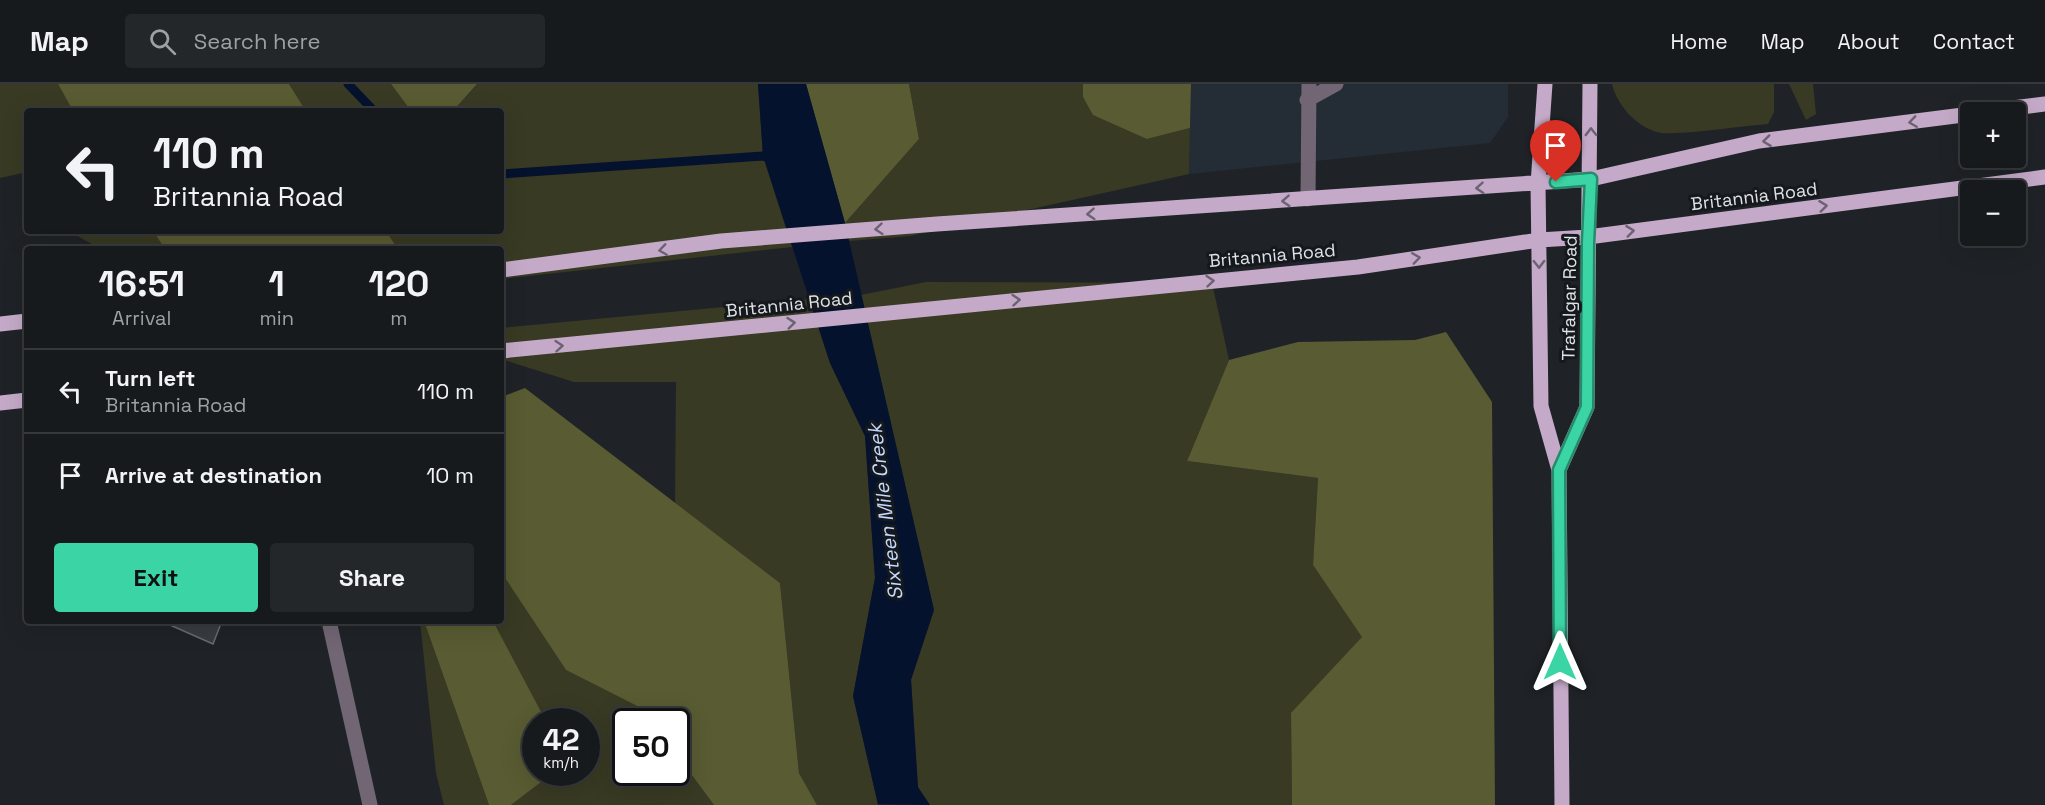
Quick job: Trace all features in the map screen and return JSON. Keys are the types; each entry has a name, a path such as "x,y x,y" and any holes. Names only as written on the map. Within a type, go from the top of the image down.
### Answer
{"main road":[{"name":"Trafalgar Road","path":"1545,84 1538,184 1541,406 1559,470 1562,805"},
{"name":"Trafalgar Road","path":"1559,470 1587,407 1588,237 1591,179 1590,84"},
{"path":"2026,106 2045,104"},
{"path":"504,270 721,242 937,224 1591,179 1759,141 1960,115"},
{"name":"Britannia Road","path":"504,351 1358,267 1539,240 1588,237 2045,177"},
{"path":"0,324 24,321"},
{"path":"0,403 24,400"}],"lane":[{"path":"1308,199 1307,100 1310,84"},
{"path":"1307,100 1336,84"},
{"path":"330,624 370,805"}],"shaded area":[{"path":"1191,84 1508,84 1508,117 1490,143 1189,174"}],"green space":[{"path":"0,84 58,84 71,108 24,108 24,173 0,178"},
{"path":"58,84 289,84 304,108 71,108"},
{"path":"289,84 391,84 409,108 304,108"},
{"path":"391,84 477,84 456,108 409,108"},
{"path":"477,84 758,84 763,156 792,247 504,279 504,246 396,246 388,234 504,234 504,108 456,108"},
{"path":"806,84 909,84 919,139 845,223"},
{"path":"909,84 1083,84 1083,98 1147,139 1190,128 1189,174 910,236 849,241 845,223 919,139"},
{"path":"1083,84 1191,84 1190,128 1147,139 1093,115 1083,97"},
{"path":"1612,84 1774,84 1774,112 1768,124 1693,132 1657,132 1642,125 1628,114 1618,100"},
{"path":"1789,84 1813,84 1816,114 1806,120"},
{"path":"74,234 155,234 163,246 95,246"},
{"path":"155,234 388,234 396,246 163,246"},
{"path":"926,282 1212,283 1229,360 1187,461 1318,478 1313,565 1363,637 1291,714 1292,805 930,805 918,788 911,679 934,610 861,295"},
{"path":"809,299 830,363 865,436 875,578 853,696 878,805 817,805 799,773 780,583 675,503 676,382 574,382 504,360 504,328"},
{"path":"1446,332 1492,402 1495,805 1292,805 1291,713 1362,637 1313,565 1318,478 1187,461 1229,360 1298,342 1415,340"},
{"path":"525,388 780,583 799,773 817,805 714,805 690,773 690,708 641,708 566,670 504,577 504,396"},
{"path":"504,577 566,670 641,708 612,708 612,786 690,786 690,773 714,805 511,805 536,786 600,786 600,708 539,708 495,624 504,624"},
{"path":"420,624 425,624 489,805 444,805 436,773"},
{"path":"425,624 495,624 539,708 522,708 522,786 536,786 511,805 489,805"}],"water":[{"name":"Sixteen Mile Creek","path":"758,84 806,84 845,223 934,610 911,680 918,787 930,805 878,804 853,696 875,578 865,436 830,363 763,156"}],"building":[{"path":"168,624 221,624 213,644"}],"waterway":[{"path":"348,84 371,108"},
{"path":"504,174 763,156 773,159"}],"route":[{"path":"1556,182 1591,179 1588,243 1587,407 1559,470 1560,662"}]}
